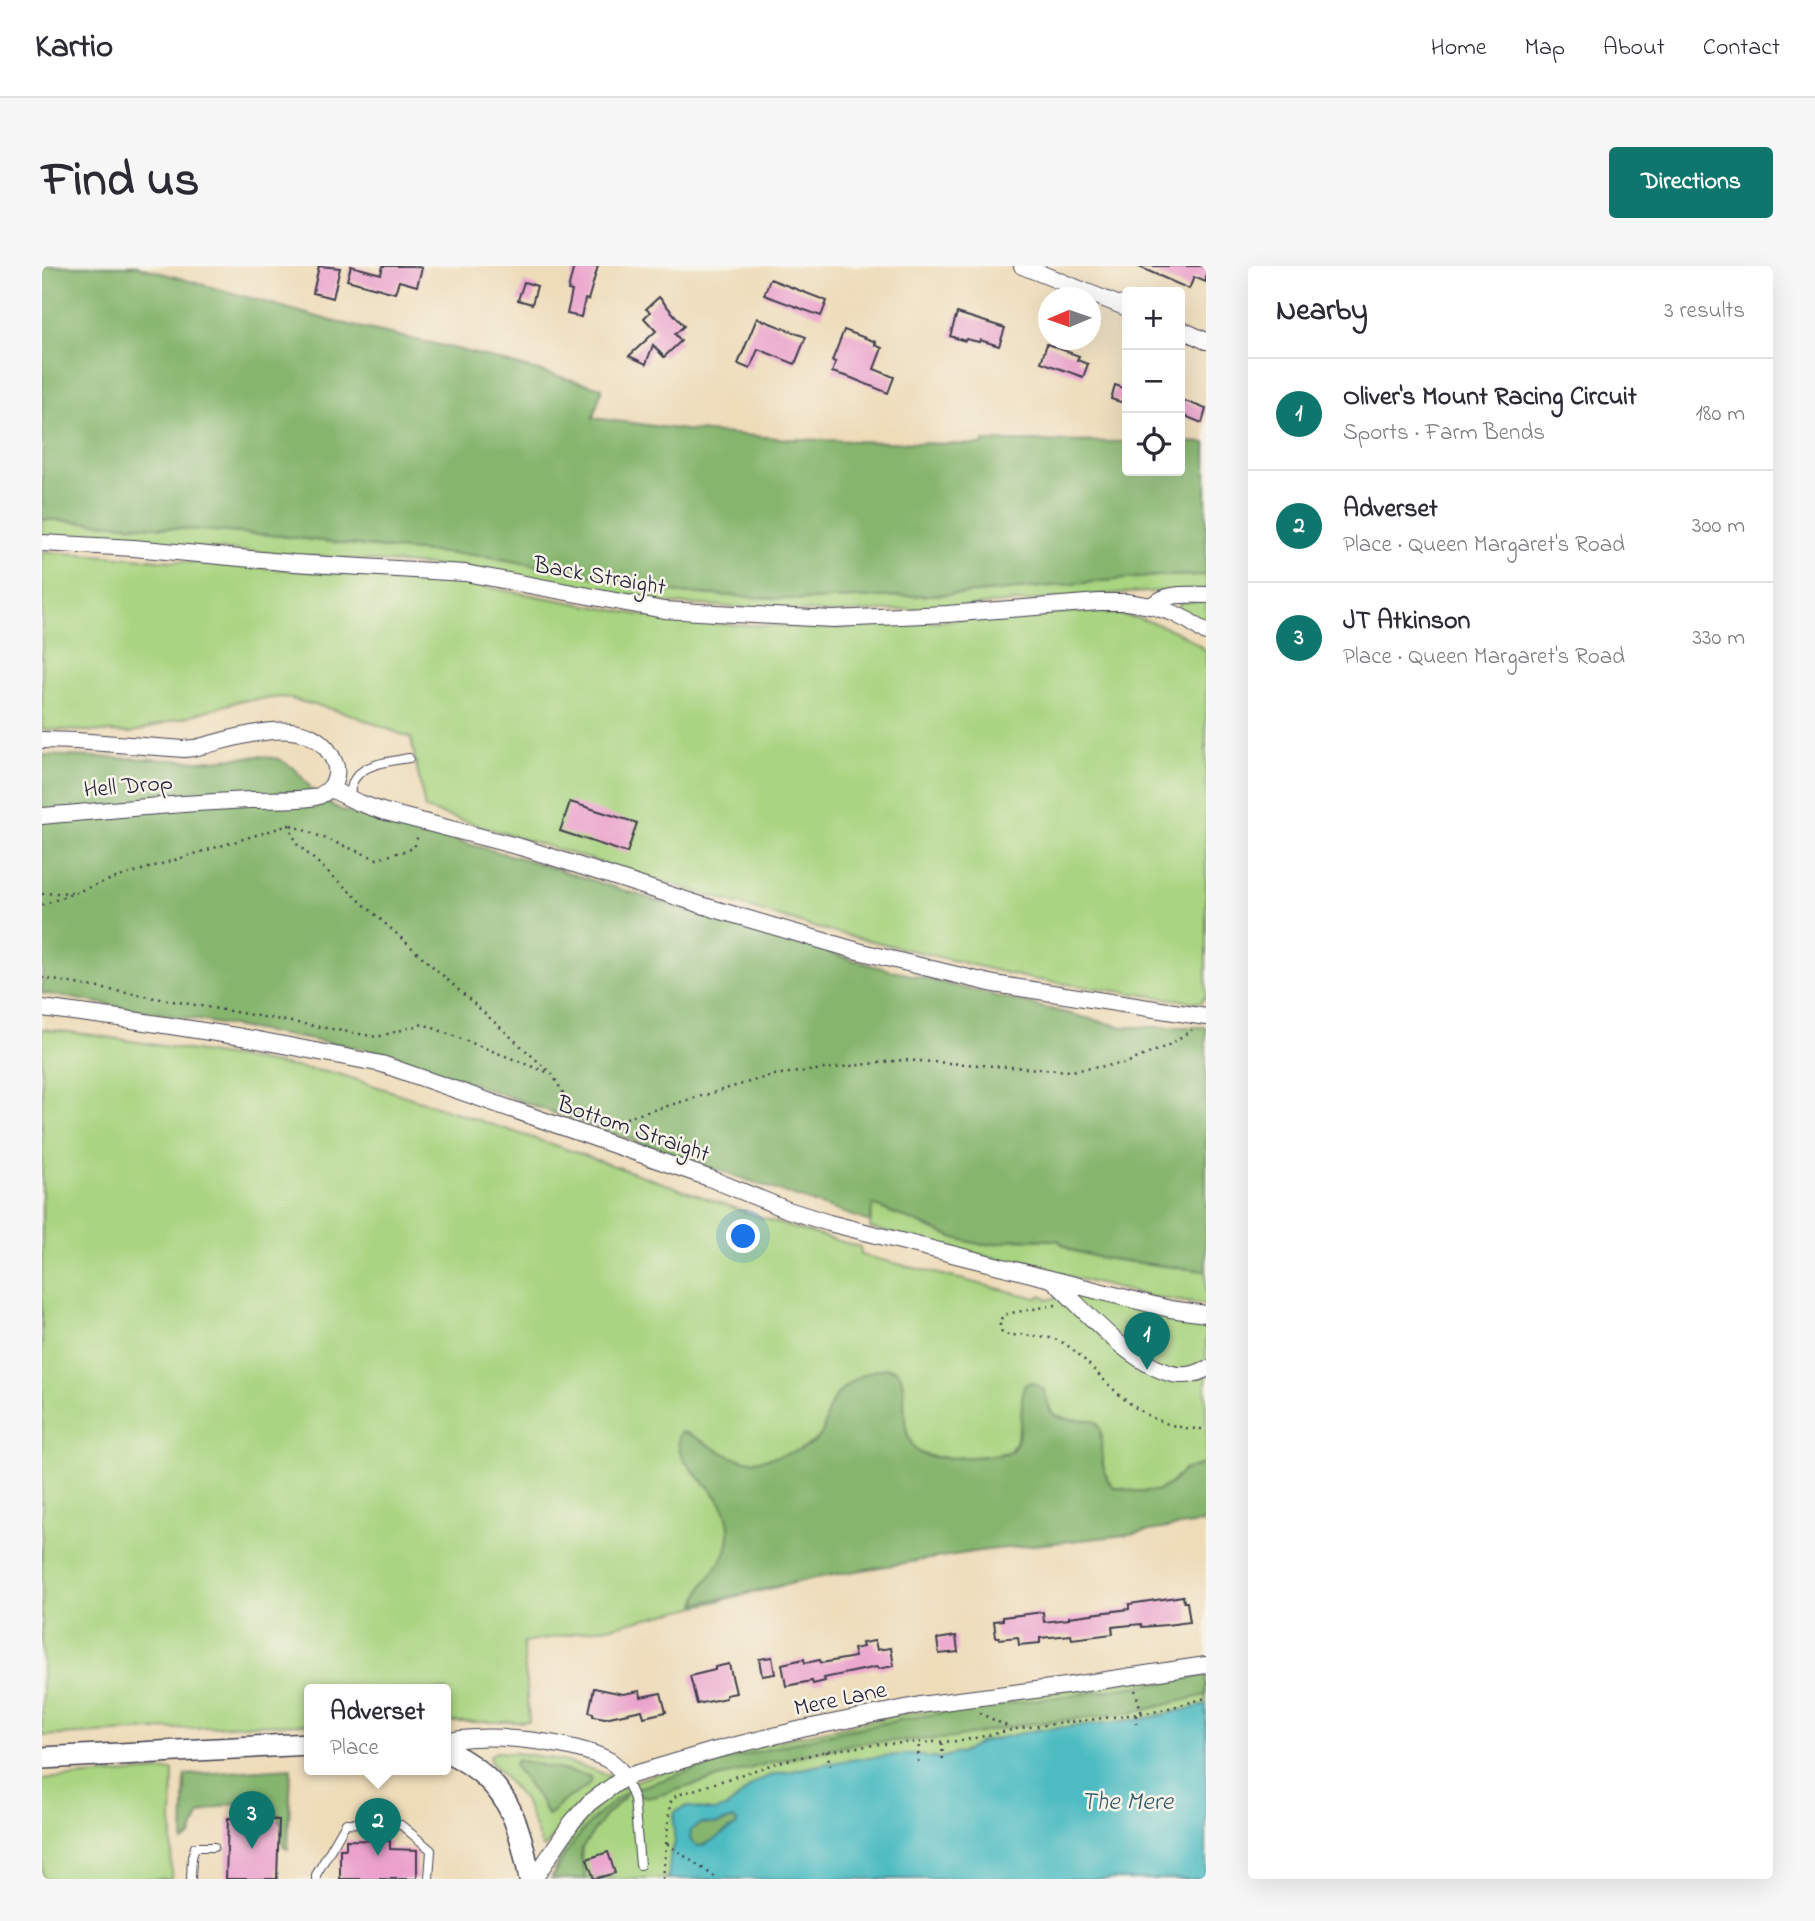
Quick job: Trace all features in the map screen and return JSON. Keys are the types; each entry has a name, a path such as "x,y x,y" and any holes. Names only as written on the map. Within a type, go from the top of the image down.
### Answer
{"main road":[{"path":"42,1758 304,1744"},
{"path":"451,1753 461,1758 489,1781 507,1802 522,1837 532,1879"}],"street":[{"path":"1022,266 1122,306"},
{"path":"1185,331 1206,341"},
{"name":"Back Straight","path":"42,543 134,548 294,563 465,573 664,610 833,619 947,614 1099,602 1127,602 1151,606"},
{"path":"1151,606 1169,596 1206,595"},
{"path":"1151,606 1173,613 1206,633"},
{"path":"42,740 194,748 280,730 306,734 323,745 335,763 337,773 331,789 382,811 524,848 710,908 858,951 994,984 1201,1022"},
{"name":"Hell Drop","path":"42,816 178,803 312,799 331,789"},
{"name":"Bottom Straight","path":"42,1008 242,1037 382,1065 709,1178 788,1210 829,1223 1170,1309 1206,1314"},
{"path":"1052,1280 1118,1343 1154,1367 1185,1376 1206,1368"},
{"name":"Mere Lane","path":"532,1879 572,1822 589,1803 625,1777 716,1750 802,1729 920,1705 1206,1665"},
{"path":"451,1741 485,1738 569,1746 614,1763 625,1777"}],"lane":[{"path":"349,798 353,781 360,772 409,758"},
{"path":"625,1777 634,1800 640,1865"},
{"path":"316,1879 346,1823 401,1825 431,1850 429,1879"},
{"path":"191,1879 191,1857 195,1847 214,1847"}],"path":[{"path":"42,905 106,881 289,825 377,859 414,848"},
{"path":"289,825 297,845 552,1074 575,1113 584,1117"},
{"path":"42,894 77,892"},
{"path":"42,978 377,1037 423,1024 552,1074"},
{"path":"597,1139 603,1125 773,1075 903,1060 1071,1070 1126,1063 1167,1046 1201,1022"},
{"path":"1072,1299 1047,1308 1007,1314 1000,1320 1000,1328 1007,1334 1060,1341 1074,1350 1124,1399 1148,1416 1172,1426 1206,1429"},
{"path":"1130,1676 1142,1714"},
{"path":"663,1879 670,1803 678,1795 780,1762 827,1751 882,1744 974,1739 1014,1729 1142,1714 1206,1698"},
{"path":"959,1700 982,1715 1014,1729"},
{"path":"1136,1715 1136,1724"},
{"path":"942,1742 943,1762"},
{"path":"918,1762 919,1743"},
{"path":"827,1751 830,1766"},
{"path":"667,1844 718,1879"}],"green space":[{"path":"42,266 137,266 332,321 453,348 602,388 593,418 788,439 982,445 984,441 1122,442 1122,476 1185,476 1185,442 1206,443 1206,575 1157,576 976,593 808,600 680,593 486,556 391,549 271,535 42,519"},
{"path":"42,519 271,535 391,549 486,556 680,593 808,600 976,593 1157,576 1206,575 1206,590 1121,593 948,608 834,613 663,603 466,568 42,536"},
{"path":"42,552 465,583 657,618 714,624 835,628 1085,611 1134,617 1165,627 1206,651 1206,995 1201,1003 1032,979 817,928 425,809 411,738 347,713 283,697 239,701 131,733 42,729"},
{"path":"1206,601 1206,625 1178,607 1181,602"},
{"path":"42,755 199,761 260,756 279,759 295,769 314,792 341,810 524,859 874,966 1123,1027 1206,1027 1206,1271 1101,1258 1071,1250 1057,1240 1014,1239 982,1245 955,1238 873,1205 870,1222 387,1053 42,993"},
{"path":"42,1029 339,1074 783,1225 860,1247 861,1255 1037,1298 1042,1295 1048,1300 1073,1292 1206,1326 1206,1463 1184,1470 1170,1484 1156,1491 1114,1487 1108,1481 1103,1465 1100,1429 1053,1414 1043,1392 1032,1382 1016,1442 1009,1452 944,1458 921,1453 914,1448 907,1432 902,1380 891,1369 875,1370 815,1578 623,1624 523,1643 529,1722 451,1722 451,1684 304,1684 304,1724 42,1736"},
{"path":"872,1204 910,1219 1001,1243 1014,1239 1057,1240 1071,1250 1101,1258 1206,1271 1206,1305 1152,1297 870,1228"},
{"path":"887,1368 896,1370 901,1376 907,1432 915,1449 921,1454 935,1457 973,1457 1013,1449 1019,1436 1024,1386 1034,1383 1044,1390 1050,1410 1055,1416 1092,1420 1097,1423 1100,1429 1103,1465 1108,1481 1114,1487 1156,1491 1170,1484 1184,1470 1206,1463 1206,1522 1117,1536 979,1551 815,1578 696,1604 704,1584 726,1550 729,1526 726,1512 719,1500 691,1469 680,1451 680,1432 690,1434 726,1454 749,1461 787,1454 809,1445 820,1436 832,1403 844,1388 860,1376"},
{"name":"The Mere","path":"1206,1669 1206,1879 551,1879 572,1835 600,1803 621,1787 719,1754 896,1715"},
{"path":"1206,1675 1206,1695 1136,1712 1021,1725 954,1738 858,1743 772,1762 653,1797 638,1793 637,1788 698,1769 790,1743 853,1729 964,1709"},
{"path":"496,1752 554,1759 611,1778 590,1793 544,1848 524,1800 490,1761 490,1756"},
{"path":"517,1760 589,1776 592,1779 583,1789 547,1815 541,1802 516,1769 514,1763"},
{"path":"291,1768 288,1849 283,1846 280,1818 274,1809 260,1801 247,1806 234,1803 199,1815 191,1836 183,1842 185,1775"},
{"path":"173,1770 171,1879 42,1879 42,1779"},
{"path":"626,1792 624,1798 604,1817 582,1848 581,1858 586,1879 552,1879 583,1830"},
{"path":"735,1819 738,1825 707,1844 697,1846 689,1838 691,1830 700,1824 718,1824"}],"water":[{"name":"The Mere","path":"1206,1705 1206,1879 668,1879 671,1852 675,1843 675,1812 687,1806 710,1811 728,1807 755,1783 770,1776 850,1760 909,1754 940,1758 966,1751 981,1742 1036,1730 1143,1719","holes":["733,1819 737,1821 737,1825 707,1844 697,1846 690,1840 691,1830 700,1824 718,1824"]}],"building":[{"path":"319,266 340,268 333,298 313,293"},
{"path":"351,266 381,274 383,266 422,268 417,286 399,281 395,293 347,280"},
{"path":"574,266 598,266 581,317 567,314 572,291 568,290"},
{"path":"1137,266 1206,266 1206,282 1194,277 1189,289"},
{"path":"770,279 827,301 821,316 764,295"},
{"path":"524,282 537,286 532,304 518,300"},
{"path":"659,297 684,326 675,334 681,341 664,357 653,345 646,364 629,356 656,331 644,318 650,312 646,309"},
{"path":"957,313 1005,328 999,346 950,336"},
{"path":"757,318 806,337 795,364 758,349 750,369 738,364"},
{"path":"844,330 876,342 875,345 882,348 874,369 894,377 888,393 832,372 836,362 832,361"},
{"path":"1045,350 1063,350 1079,356 1077,360 1088,364 1083,377 1041,362"},
{"path":"1115,385 1122,387 1122,402 1111,399"},
{"path":"1185,401 1206,409 1202,423 1185,416"},
{"path":"570,802 637,823 627,853 560,831"},
{"path":"1183,1596 1184,1602 1187,1602 1190,1622 1112,1627 1113,1634 1072,1639 1071,1635 1040,1638 1040,1643 1019,1645 1018,1637 996,1637 994,1621 1003,1620 1003,1617 1043,1612 1044,1622 1129,1609 1129,1604"},
{"path":"956,1636 958,1652 939,1654 937,1639"},
{"path":"875,1641 877,1650 891,1648 894,1666 824,1678 825,1681 813,1684 812,1681 786,1686 782,1664 804,1659 805,1663 820,1660 821,1663 855,1657 853,1649 863,1647 862,1643"},
{"path":"772,1657 775,1674 762,1676 759,1659"},
{"path":"729,1664 736,1693 697,1704 690,1676"},
{"path":"594,1688 623,1694 640,1691 641,1697 661,1693 666,1712 644,1717 642,1710 605,1718 593,1716 593,1713 589,1712"},
{"path":"228,1818 279,1820 277,1879 226,1879"},
{"path":"346,1840 390,1841 390,1849 417,1850 417,1879 340,1879 340,1849 346,1849"},
{"path":"608,1852 615,1873 594,1879 587,1859"}],"place":[{"name":"Oliver's Mount Racing Circuit","path":"1147,1370"},
{"name":"JT Atkinson","path":"252,1849"},
{"name":"Adverset","path":"378,1856"}]}
